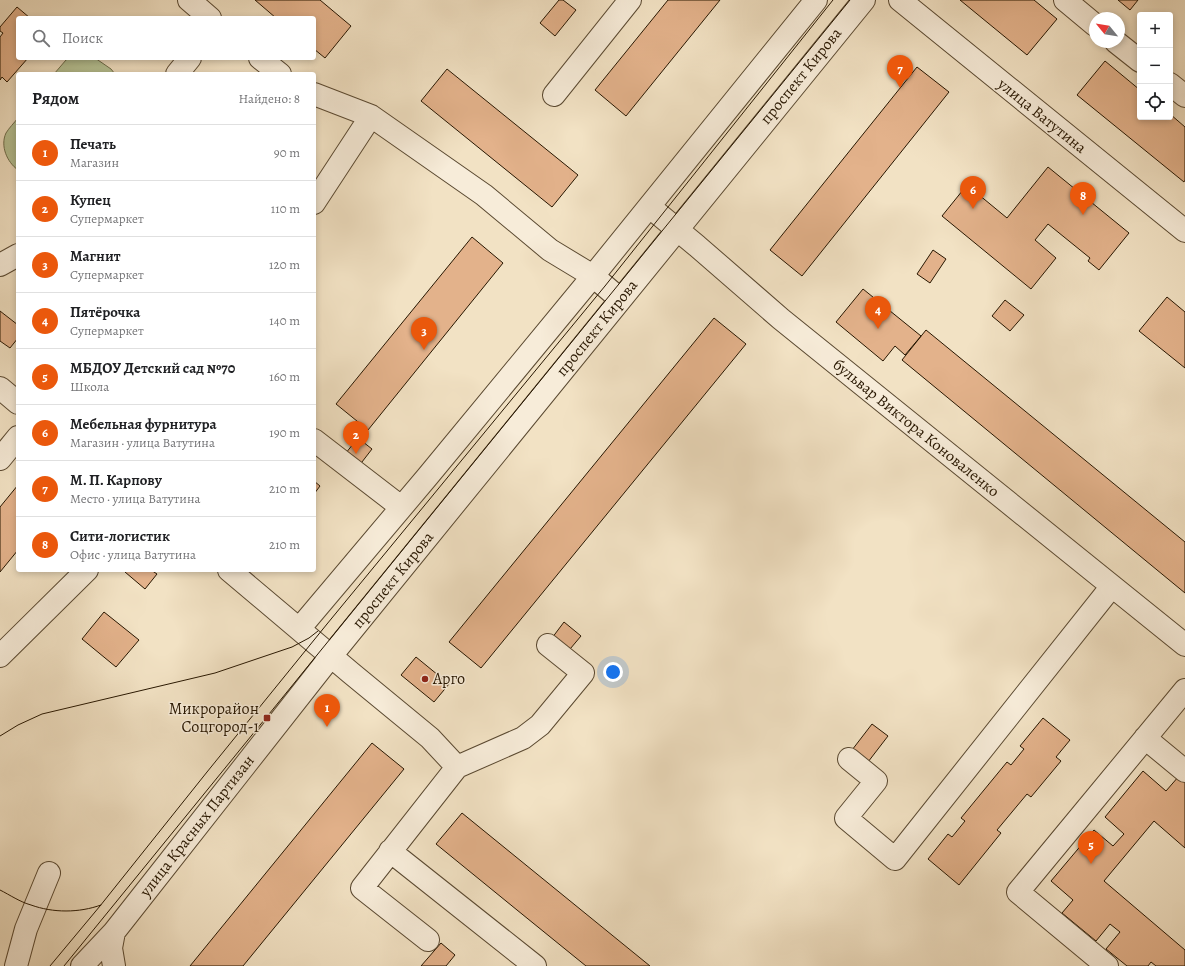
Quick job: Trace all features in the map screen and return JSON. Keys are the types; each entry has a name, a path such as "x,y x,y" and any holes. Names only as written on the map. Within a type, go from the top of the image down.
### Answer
{"street":[{"path":"189,0 208,16"},
{"path":"554,95 630,0"},
{"path":"299,629 594,276 816,0"},
{"name":"проспект Кирова","path":"331,656 864,0"},
{"name":"улица Ватутина","path":"900,0 1185,231"},
{"path":"1065,0 1089,20"},
{"path":"1124,48 1137,59"},
{"path":"178,72 188,60"},
{"path":"262,60 278,72"},
{"path":"1173,86 1185,96"},
{"path":"316,95 371,116 484,195 550,250 594,276 620,299"},
{"path":"316,200 371,116"},
{"name":"бульвар Виктора Коноваленко","path":"650,207 781,319 1185,645"},
{"path":"0,265 16,256"},
{"path":"0,388 16,401"},
{"path":"0,459 16,439"},
{"path":"316,442 401,507"},
{"path":"0,656 85,572"},
{"path":"231,572 430,738 457,767"},
{"path":"849,758 876,781 846,818 895,859 1112,586"},
{"path":"428,940 362,888 457,767 522,738 540,726 583,673 548,645"},
{"name":"улица Красных Партизан","path":"82,966 114,932 331,656"},
{"path":"1107,966 1018,892 1185,690"},
{"path":"1146,738 1185,771"},
{"path":"390,851 535,966"},
{"path":"16,966 26,929 49,873"},
{"path":"114,932 111,948 114,966"}],"green space":[{"path":"66,60 98,60 113,72 56,72"},
{"path":"16,120 16,168 8,158 4,148 4,138"}],"building":[{"path":"255,0 320,0 351,26 325,58 316,51 316,16 274,16"},
{"path":"559,0 563,0 576,10 555,36 540,23"},
{"path":"668,0 720,0 626,116 595,90"},
{"path":"960,0 1034,0 1057,19 1027,55"},
{"path":"1118,0 1138,0 1130,10"},
{"path":"17,7 28,16 16,16 16,60 26,60 7,82 2,77 0,80 0,37 3,33 0,31 0,27"},
{"path":"1105,61 1137,88 1137,120 1173,120 1173,117 1185,127 1184,182 1077,95"},
{"path":"917,67 949,92 802,276 770,250"},
{"path":"447,69 578,175 552,207 421,101"},
{"path":"1048,167 1129,233 1099,270 1088,261 1090,258 1048,224 1035,240 1056,258 1031,289 942,216 967,185 1007,218"},
{"path":"472,237 503,263 368,430 336,404"},
{"path":"933,250 946,259 930,283 917,274"},
{"path":"863,289 921,336 905,355 895,346 883,361 836,322"},
{"path":"1167,297 1185,312 1185,368 1139,331"},
{"path":"1005,300 1024,315 1010,331 992,316"},
{"path":"0,311 16,323 16,340 10,348 0,341"},
{"path":"714,318 746,344 481,668 449,642"},
{"path":"926,330 1185,542 1185,593 902,360"},
{"path":"358,438 372,449 355,471 341,459"},
{"path":"316,483 320,486 316,491"},
{"path":"16,487 16,552 0,572 0,507"},
{"path":"125,572 154,572 157,574 145,589"},
{"path":"104,612 139,640 116,667 82,639"},
{"path":"564,622 581,636 565,655 549,642"},
{"name":"Арго","path":"416,657 449,684 434,702 401,675"},
{"path":"1043,718 1070,740 1056,757 1061,761 1031,797 1027,794 997,830 1001,833 959,885 928,859 948,834 952,837 965,821 961,818 1007,762 1011,765 1024,749 1020,746"},
{"path":"872,724 888,736 868,762 852,750"},
{"path":"372,743 404,769 243,966 190,966"},
{"path":"1143,771 1166,791 1179,776 1185,781 1185,848 1154,821 1104,881 1185,950 1185,966 1156,966 1151,962 1148,966 1127,966 1106,949 1120,932 1110,924 1096,941 1062,913 1073,900 1051,881 1094,830 1113,846 1124,834 1105,817"},
{"path":"462,813 650,966 586,966 517,910 436,844"},
{"path":"441,943 455,955 446,966 421,966"}],"tram line":[{"path":"50,966 327,624 605,286 833,0"},
{"path":"64,966 850,0"},
{"path":"0,736 18,725 42,714 215,673 292,647 309,638 318,631"},
{"path":"0,890 23,902 48,910 75,911 101,905"}],"place":[{"name":"М. П. Карпову","path":"900,88"},
{"name":"Мебельная фурнитура","path":"973,209"},
{"name":"Сити-логистик","path":"1083,215"},
{"name":"Пятёрочка","path":"878,329"},
{"name":"Магнит","path":"424,350"},
{"name":"Купец","path":"356,454"},
{"name":"Арго","path":"425,679"},
{"name":"Микрорайон Соцгород-1","path":"267,718"},
{"name":"Печать","path":"327,727"},
{"name":"МБДОУ Детский сад №70","path":"1091,864"}]}
